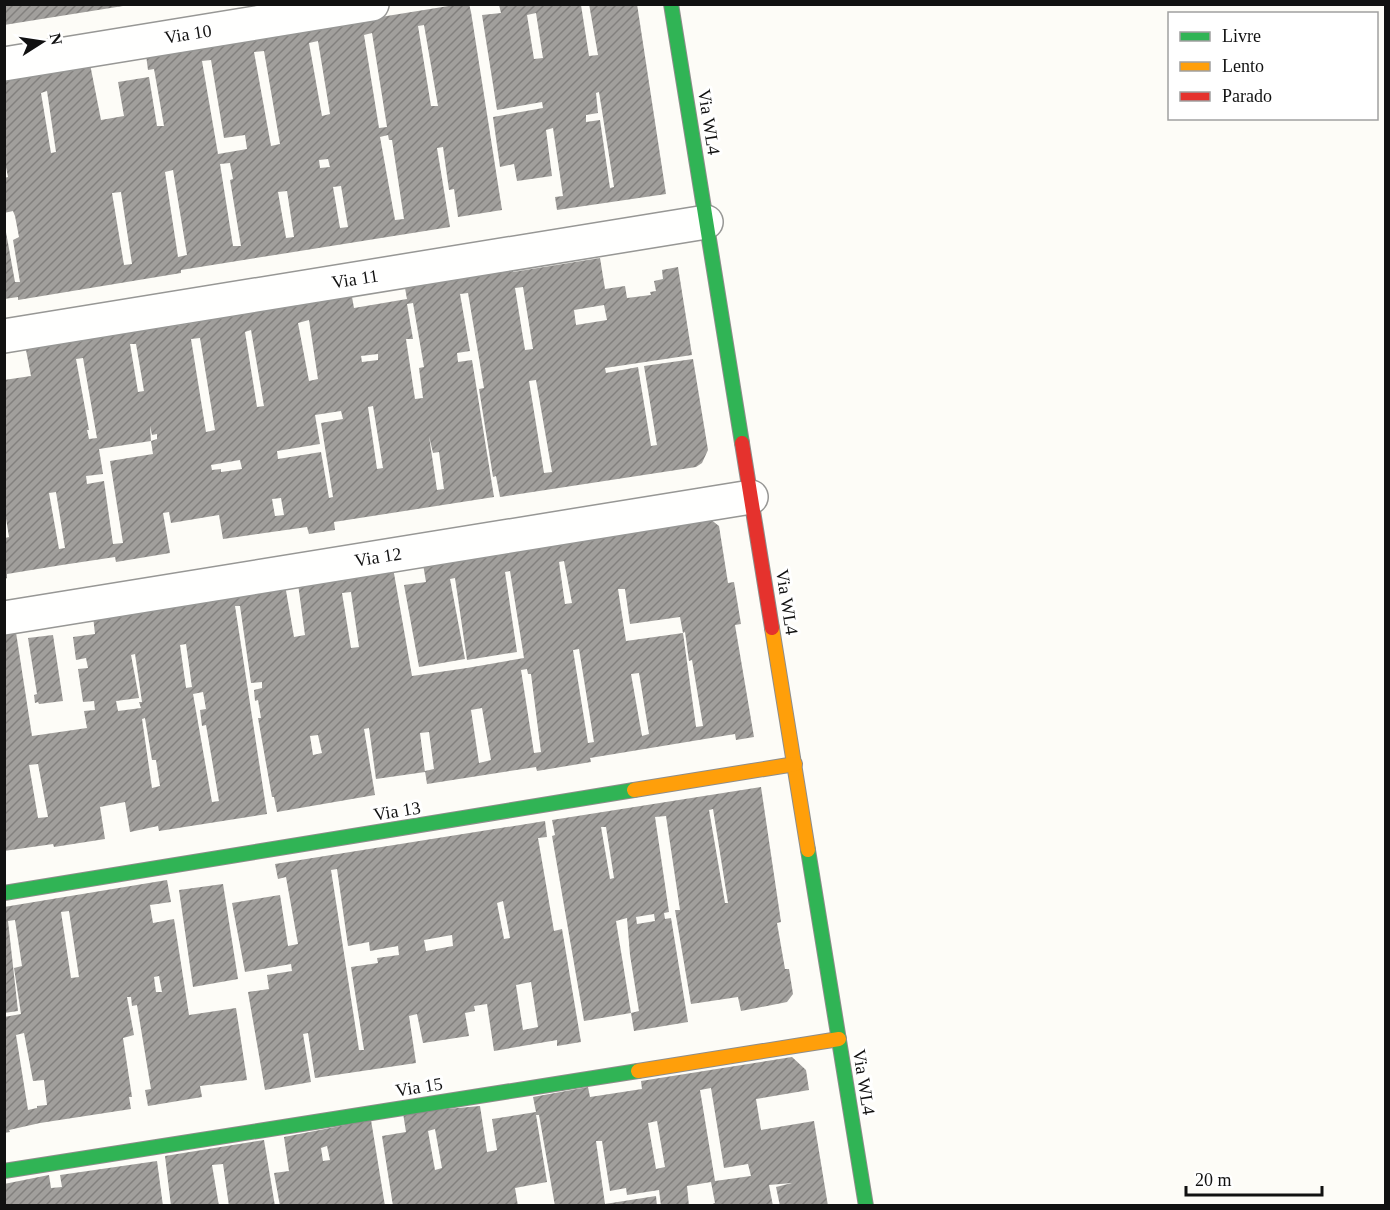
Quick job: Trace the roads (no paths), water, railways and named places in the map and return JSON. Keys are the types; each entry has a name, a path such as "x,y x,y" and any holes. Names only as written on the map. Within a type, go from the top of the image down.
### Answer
{"street":[{"name":"Via 10","path":"4,64 372,4"},
{"name":"Via WL4","path":"671,4 866,1206"},
{"name":"Via 11","path":"4,336 706,222"},
{"name":"Via 12","path":"4,618 751,497"},
{"name":"Via 13","path":"4,893 795,764"},
{"name":"Via 15","path":"4,1171 839,1039"}]}
